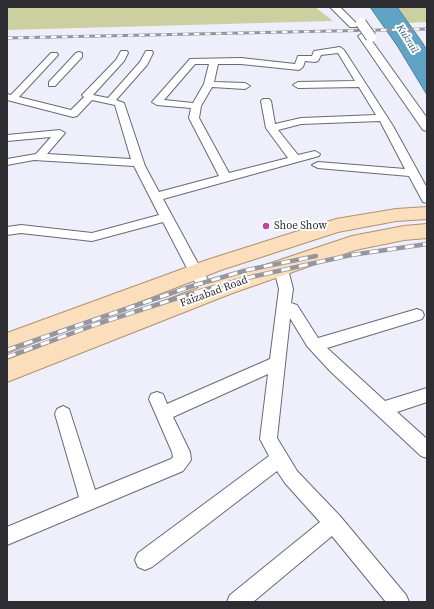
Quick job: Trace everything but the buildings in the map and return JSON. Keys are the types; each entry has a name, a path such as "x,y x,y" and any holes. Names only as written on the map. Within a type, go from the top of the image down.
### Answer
{"main road":[{"path":"7,343 196,272 336,226 396,215 427,213"},
{"name":"Faizabad Road","path":"7,371 210,293 352,243 404,233 427,231"}],"street":[{"path":"335,7 363,36 427,127"},
{"path":"345,7 361,23 427,112"},
{"path":"196,106 157,102 193,61 241,61 299,67 301,58 315,59 317,53 340,50 360,84 383,118 427,200"},
{"path":"90,97 87,95 120,61 124,53"},
{"path":"110,101 144,63 149,53"},
{"path":"52,84 78,55"},
{"path":"10,98 51,58 71,63"},
{"path":"214,61 209,84 196,106 194,118 226,178"},
{"path":"209,84 245,86"},
{"path":"298,85 360,84"},
{"path":"90,97 119,103 138,163 196,272 210,293"},
{"path":"10,98 73,114 90,97"},
{"path":"266,101 271,128 295,159"},
{"path":"271,128 301,121 383,118"},
{"path":"7,138 60,133 39,157"},
{"path":"7,162 39,157 138,163"},
{"path":"155,197 295,159 316,159 413,173"},
{"path":"7,231 21,229 92,237 166,217"},
{"path":"280,269 286,289 268,439 291,476 333,523 399,602"},
{"path":"284,307 292,309 315,345 427,450"},
{"path":"315,345 416,315"},
{"path":"7,536 177,465 182,460 181,452 160,406 277,363"},
{"path":"382,409 427,394"},
{"path":"63,414 89,501"},
{"path":"145,560 280,458"},
{"path":"237,602 333,523"}],"green space":[{"path":"7,7 315,7 333,21 7,30"},
{"path":"397,7 427,7 427,22 408,23"}],"water":[{"name":"Kukrail","path":"370,7 397,7 422,42 427,50 427,95 398,47"}],"railway":[{"path":"7,38 427,29"},
{"path":"7,357 97,324 190,294 251,277 351,255 427,244"},
{"path":"7,350 192,286 247,270 316,256"}],"place":[{"name":"Shoe Show","path":"266,226"}]}
